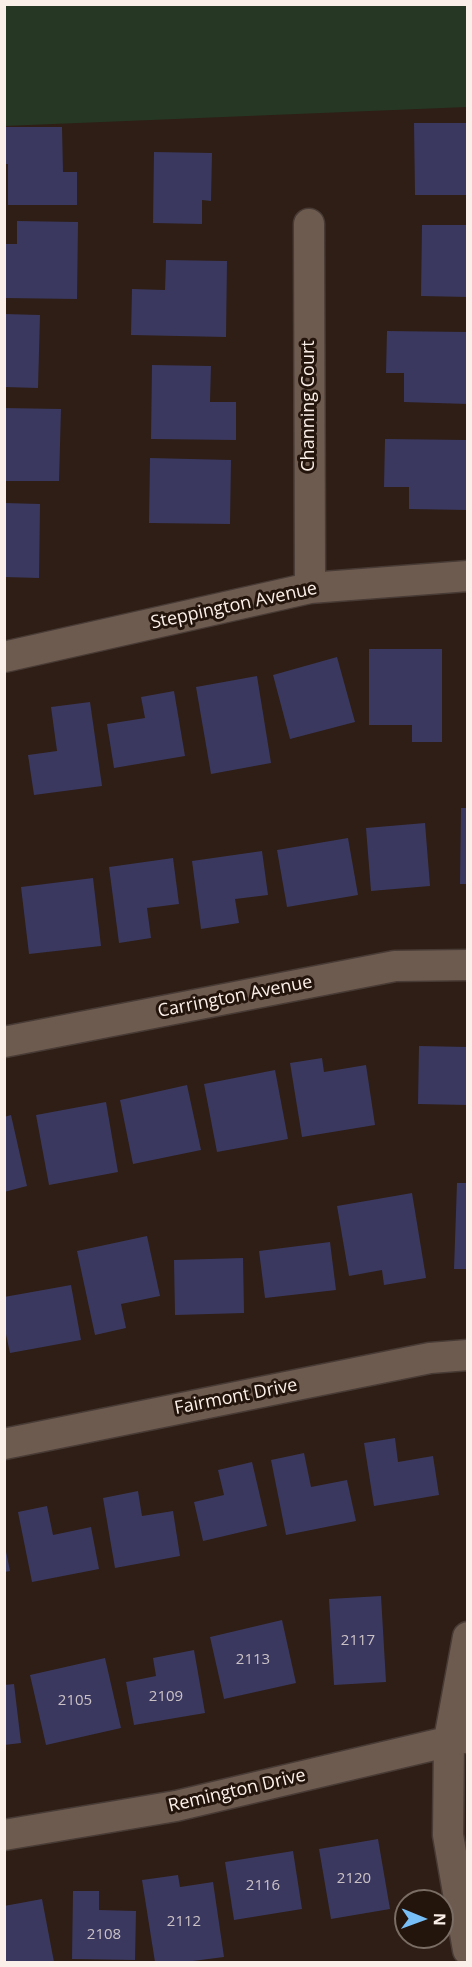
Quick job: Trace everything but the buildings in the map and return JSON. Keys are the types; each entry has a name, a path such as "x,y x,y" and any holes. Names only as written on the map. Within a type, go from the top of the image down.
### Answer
{"street":[{"name":"Channing Court","path":"309,224 310,588"},
{"name":"Steppington Avenue","path":"4,657 310,588 468,576"},
{"name":"Carrington Avenue","path":"4,1042 395,966 468,965"},
{"name":"Fairmont Drive","path":"4,1444 430,1358 468,1355"},
{"path":"468,1637 448,1835 468,1950"},
{"name":"Remington Drive","path":"4,1835 176,1806 458,1739"}],"green space":[{"path":"4,5 467,5 467,107 5,126"}]}
